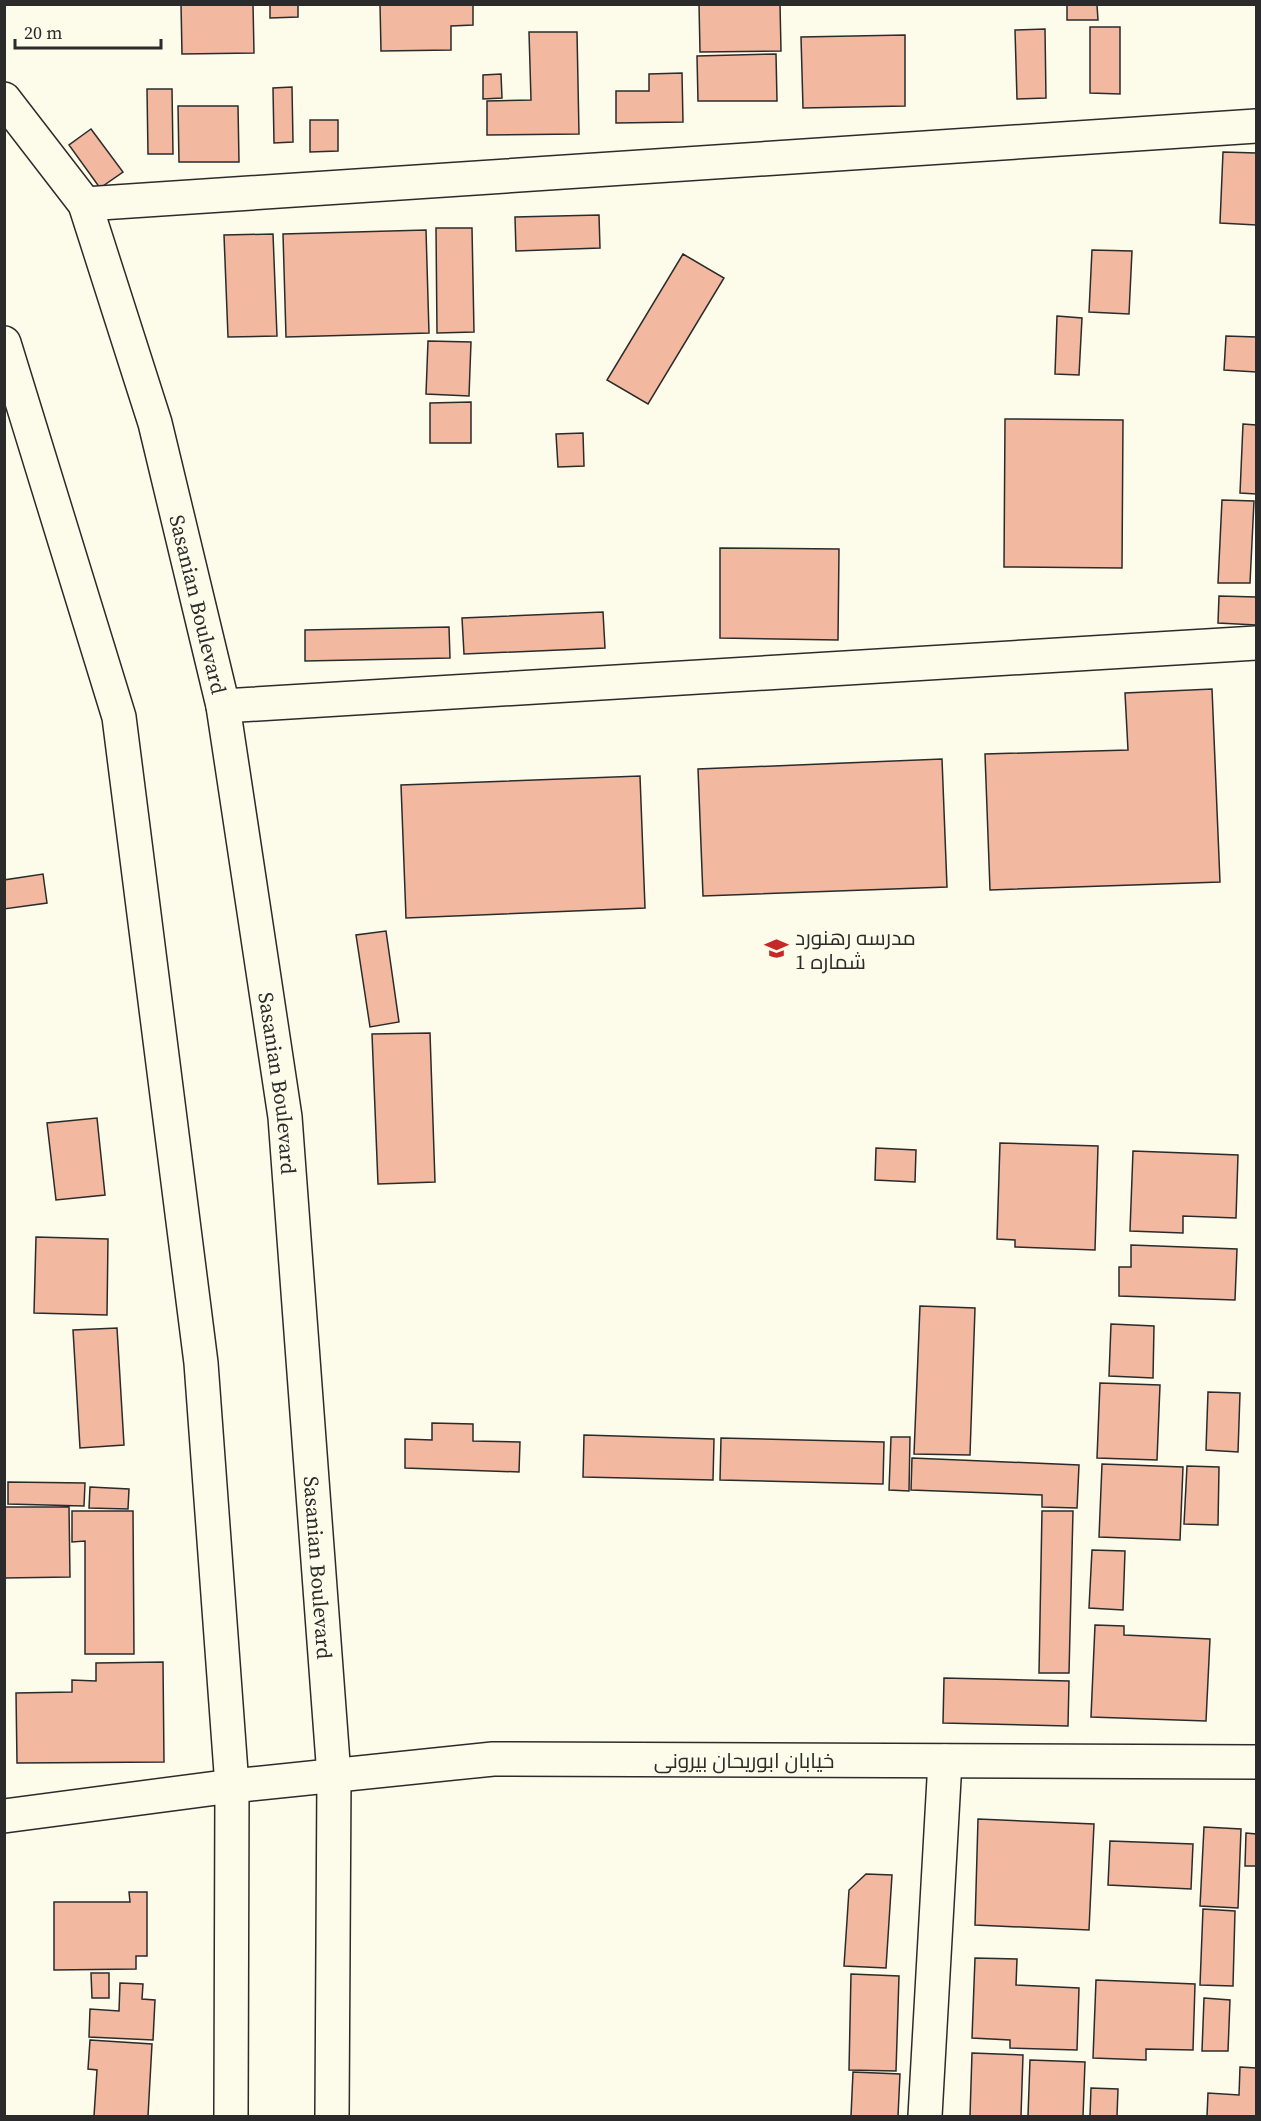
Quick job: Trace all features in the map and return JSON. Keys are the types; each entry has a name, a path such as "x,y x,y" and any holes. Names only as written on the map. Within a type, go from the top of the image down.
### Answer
{"main road":[{"name":"Sasanian Boulevard","path":"4,99 85,204 155,423 223,706 285,1117 334,1776 332,2116"},
{"path":"85,204 1257,126"},
{"path":"4,343 120,717 201,1363 232,1786 231,2116"},
{"path":"223,706 1257,643"},
{"name":"خیابان ابوریحان بیرونی","path":"4,1816 232,1786 493,1759 1257,1762"},
{"path":"925,2116 945,1761"}],"building":[{"path":"181,4 253,4 254,53 182,54"},
{"path":"270,4 298,4 298,17 270,18"},
{"path":"380,4 473,4 473,25 451,26 451,50 381,51"},
{"path":"699,4 780,4 781,51 700,52"},
{"path":"1046,4 1128,4 1097,5 1098,20 1067,20 1067,5"},
{"path":"1090,27 1120,27 1120,94 1090,93"},
{"path":"1045,29 1046,98 1017,99 1015,30"},
{"path":"529,32 577,32 579,134 487,135 487,101 531,100"},
{"path":"905,35 905,106 803,108 801,37"},
{"path":"776,54 777,101 698,101 697,56"},
{"path":"682,73 683,122 616,123 616,91 649,91 649,74"},
{"path":"501,74 502,98 483,99 483,75"},
{"path":"292,87 293,142 274,143 273,88"},
{"path":"147,89 172,89 173,154 148,154"},
{"path":"178,106 238,106 239,162 179,162"},
{"path":"310,120 338,120 338,151 310,152"},
{"path":"91,129 123,172 100,188 69,145"},
{"path":"1223,152 1256,153 1256,225 1220,223"},
{"path":"599,215 600,248 516,251 515,217"},
{"path":"436,228 472,228 474,332 437,333"},
{"path":"426,230 429,333 286,337 283,234"},
{"path":"273,234 277,336 228,337 224,235"},
{"path":"1092,250 1132,251 1129,314 1089,312"},
{"path":"683,254 724,278 648,404 607,380"},
{"path":"1057,316 1082,318 1079,375 1055,374"},
{"path":"1226,336 1256,337 1256,372 1224,370"},
{"path":"428,341 471,342 469,396 426,394"},
{"path":"471,402 471,443 430,443 430,403"},
{"path":"1005,419 1123,420 1122,568 1004,567"},
{"path":"1243,424 1256,425 1256,494 1240,493"},
{"path":"583,433 584,466 558,467 556,434"},
{"path":"1222,500 1254,501 1250,583 1218,583"},
{"path":"720,548 839,549 838,640 720,638"},
{"path":"1219,596 1256,597 1256,625 1218,623"},
{"path":"603,612 605,648 464,654 462,618"},
{"path":"449,627 450,658 305,661 305,630"},
{"path":"1212,689 1220,882 990,890 985,754 1128,750 1125,693"},
{"path":"942,759 947,887 703,896 698,769"},
{"path":"640,776 645,908 406,918 401,785"},
{"path":"43,874 47,903 4,909 4,880"},
{"path":"386,931 399,1022 370,1027 356,935"},
{"path":"430,1033 435,1182 378,1184 372,1034"},
{"path":"97,1118 105,1195 56,1200 47,1123"},
{"path":"1000,1143 1098,1146 1095,1250 1015,1247 1015,1240 997,1239"},
{"path":"876,1148 916,1150 915,1182 875,1180"},
{"path":"1133,1151 1238,1155 1236,1218 1183,1216 1183,1233 1130,1231"},
{"path":"36,1237 108,1239 107,1315 34,1313"},
{"path":"1131,1245 1237,1249 1235,1300 1119,1296 1119,1267 1131,1267"},
{"path":"920,1306 975,1308 970,1455 914,1454"},
{"path":"1111,1324 1154,1326 1153,1378 1109,1376"},
{"path":"117,1328 124,1445 80,1448 73,1330"},
{"path":"1100,1383 1160,1385 1157,1460 1097,1458"},
{"path":"1208,1392 1240,1393 1238,1452 1206,1450"},
{"path":"432,1423 473,1424 473,1441 520,1442 519,1472 405,1468 405,1439 432,1440"},
{"path":"584,1435 714,1439 713,1480 583,1477"},
{"path":"891,1437 910,1437 909,1491 889,1490"},
{"path":"721,1438 884,1442 883,1484 720,1480"},
{"path":"912,1458 1079,1465 1077,1508 1042,1507 1042,1495 911,1490"},
{"path":"1102,1464 1183,1467 1180,1540 1099,1537"},
{"path":"1187,1466 1219,1467 1218,1525 1184,1524"},
{"path":"8,1482 85,1483 84,1506 8,1504"},
{"path":"90,1487 129,1489 128,1509 89,1508"},
{"path":"4,1507 69,1507 70,1577 4,1578"},
{"path":"72,1511 133,1511 134,1654 85,1654 85,1541 72,1542"},
{"path":"1042,1511 1073,1511 1069,1673 1039,1673"},
{"path":"1092,1550 1125,1551 1123,1610 1089,1608"},
{"path":"1095,1625 1124,1626 1124,1635 1210,1639 1206,1721 1091,1717"},
{"path":"163,1662 164,1762 17,1763 16,1693 72,1692 72,1680 96,1681 96,1663"},
{"path":"944,1678 1069,1681 1068,1726 943,1723"},
{"path":"978,1819 1094,1824 1089,1930 975,1925"},
{"path":"1204,1827 1241,1829 1238,1908 1200,1906"},
{"path":"1246,1833 1256,1834 1256,1866 1245,1866"},
{"path":"1110,1841 1193,1844 1191,1889 1108,1885"},
{"path":"866,1874 892,1875 886,1968 844,1966 849,1890"},
{"path":"129,1892 147,1892 147,1956 136,1956 136,1969 54,1970 54,1902 130,1902"},
{"path":"1203,1909 1235,1911 1233,1986 1200,1985"},
{"path":"975,1958 1017,1959 1016,1985 1079,1988 1077,2050 1010,2048 1010,2040 972,2038"},
{"path":"91,1973 109,1973 109,1998 92,1998"},
{"path":"851,1974 899,1976 896,2071 849,2070"},
{"path":"1096,1980 1195,1984 1193,2050 1146,2049 1146,2060 1093,2058"},
{"path":"120,1983 143,1984 142,1999 155,2000 153,2040 89,2037 90,2009 119,2011"},
{"path":"1204,1998 1230,2000 1228,2051 1202,2051"},
{"path":"90,2040 152,2044 148,2116 94,2116 97,2070 88,2069"},
{"path":"972,2053 1023,2055 1021,2116 970,2116"},
{"path":"1030,2060 1085,2062 1083,2116 1028,2116"},
{"path":"1240,2067 1256,2068 1256,2116 1207,2116 1208,2093 1239,2095"},
{"path":"853,2072 900,2074 898,2116 851,2116"},
{"path":"1091,2088 1118,2089 1117,2116 1090,2116"}],"place":[{"name":"مدرسه رهنورد شماره 1","path":"777,949"}]}
